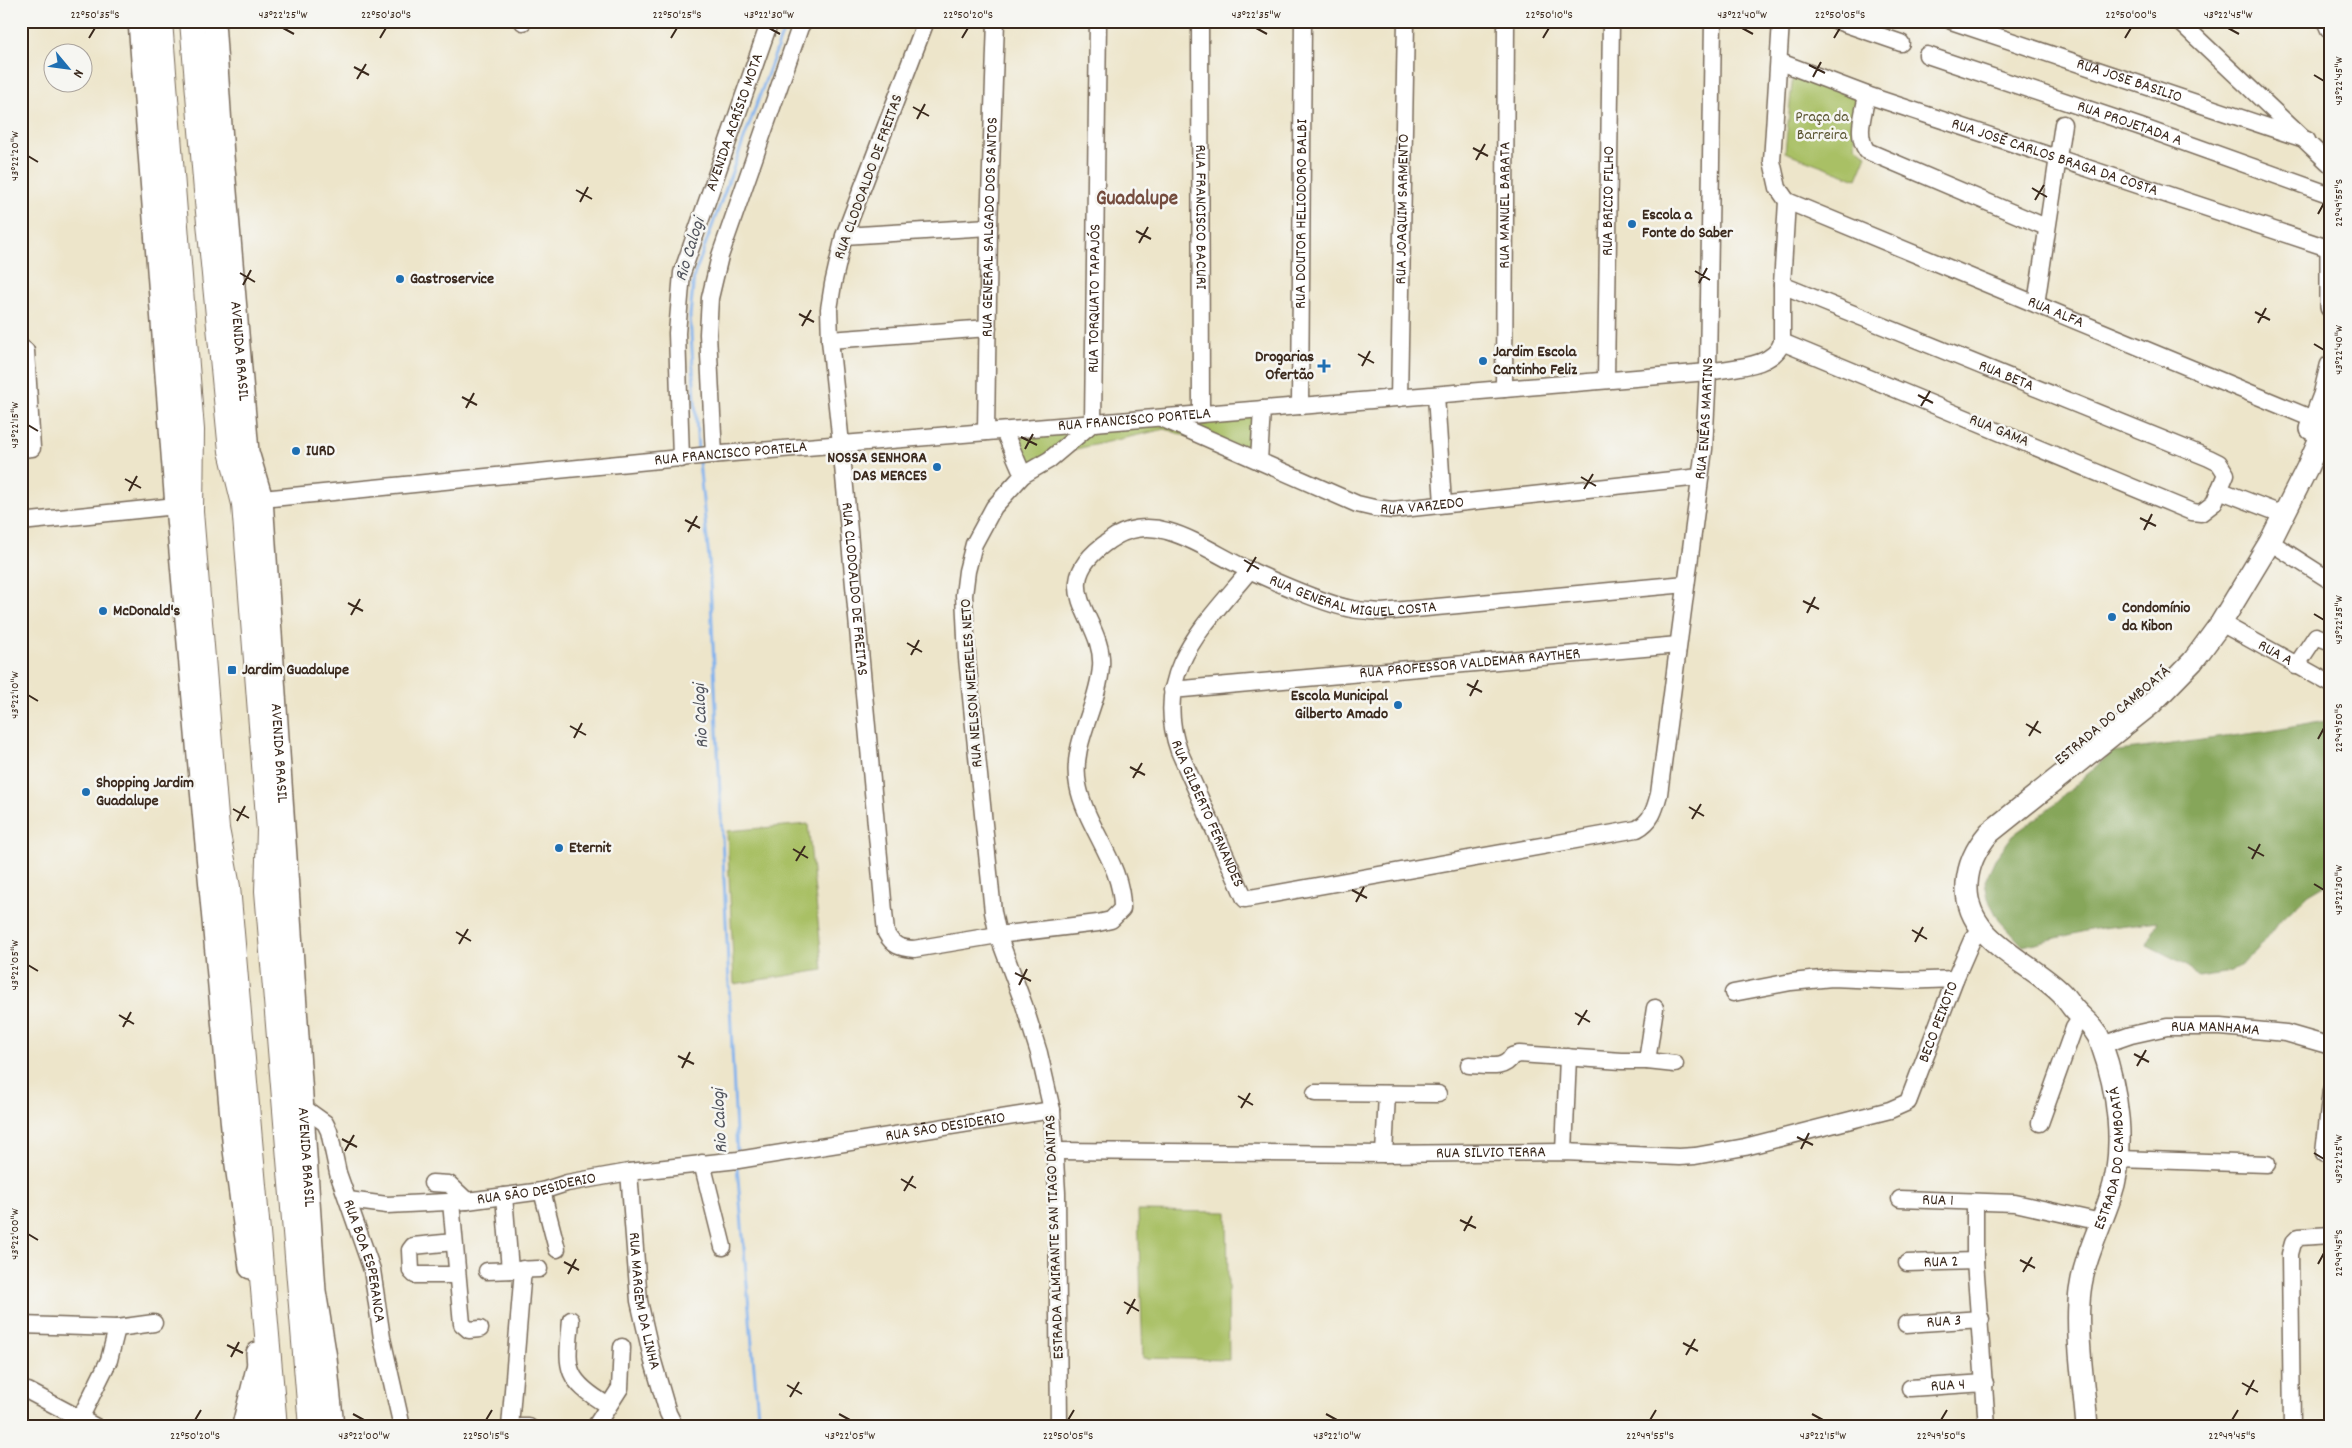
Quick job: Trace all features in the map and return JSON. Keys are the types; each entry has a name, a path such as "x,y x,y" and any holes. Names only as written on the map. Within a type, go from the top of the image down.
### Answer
{"highway":[{"path":"160,21 192,430 192,522 217,830 228,887 255,1194 257,1425"},
{"name":"AVENIDA BRASIL","path":"192,21 231,451 244,504 269,830 267,892 311,1427"}],"main road":[{"path":"139,21 176,506 234,1150 248,1248 258,1359 260,1394 257,1425"},
{"name":"AVENIDA BRASIL","path":"214,21 222,156 248,452 262,499 315,1291 326,1358 333,1427"},
{"path":"2328,21 2331,28"},
{"path":"2330,248 2331,306"},
{"name":"ESTRADA DO CAMBOATÁ","path":"2087,1427 2079,1305 2080,1292 2114,1185 2119,1159 2114,1100 2102,1046 2093,1027 2061,993 1998,944 1974,940 1967,889 1969,870 1979,847 1989,833 2179,660 2208,620 2279,512 2324,419 2331,366"},
{"name":"ESTRADA DO CAMBOATÁ","path":"2079,752 2166,690 2193,661 2221,623 2270,542 2279,512"},
{"path":"289,1157 296,1016"},
{"path":"228,1076 255,1194"},
{"name":"ESTRADA DO CAMBOATÁ","path":"2089,1260 2101,1427"}],"street":[{"name":"AVENIDA ACRÍSIO MOTA","path":"684,459 676,333 682,274 770,21"},
{"name":"AVENIDA ACRÍSIO MOTA","path":"712,455 708,334 710,298 720,256 800,27 804,21"},
{"name":"RUA CLODOALDO DE FREITAS","path":"926,21 844,236 833,284 830,309 830,340 886,933 891,943 902,948 914,949 998,935"},
{"name":"RUA GENERAL SALGADO DOS SANTOS","path":"986,432 989,227 996,21"},
{"name":"RUA TORQUATO TAPAJÓS","path":"1093,423 1098,21"},
{"name":"RUA FRANCISCO BACURI","path":"1200,21 1201,414"},
{"name":"RUA DOUTOR HELIODORO BALBI","path":"1300,406 1303,21"},
{"name":"RUA JOAQUIM SARMENTO","path":"1399,398 1406,21"},
{"name":"RUA MANUEL BARATA","path":"1504,389 1506,21"},
{"name":"RUA BRICIO FILHO","path":"1606,380 1611,21"},
{"name":"RUA ENÉAS MARTINS","path":"1654,812 1659,794 1700,477 1708,372 1713,21"},
{"path":"1780,21 1780,62 1772,161 1778,188 1786,201 1782,285 1782,342"},
{"path":"1837,21 1901,43"},
{"name":"RUA JOSE BASILIO","path":"1951,21 2307,140"},
{"path":"2179,21 2307,140 2331,165"},
{"name":"RUA PROJETADA A","path":"1927,55 2141,127 2331,195"},
{"name":"RUA JOSÉ CARLOS BRAGA DA COSTA","path":"1780,62 1868,95 2330,248"},
{"path":"1868,95 1861,133 1862,144 1867,150 2046,227"},
{"path":"2036,304 2046,227 2063,124"},
{"name":"RUA ALFA","path":"1786,201 2036,304 2324,419"},
{"path":"844,236 989,227"},
{"name":"RUA BETA","path":"1782,285 2209,458 2219,463 2226,474 2217,497"},
{"path":"830,340 988,328"},
{"name":"RUA FRANCISCO PORTELA","path":"262,499 712,455 1708,372 1764,361 1779,350 1782,342"},
{"name":"RUA GAMA","path":"1782,342 2047,450 2180,508 2201,513 2217,497"},
{"path":"23,349 26,449"},
{"path":"1436,395 1443,504"},
{"path":"1259,460 1262,409"},
{"name":"RUA VARZEDO","path":"1161,418 1356,504 1374,508 1393,510 1700,477"},
{"name":"RUA NELSON MEIRELES NETO","path":"998,935 988,871 967,658 964,595 967,571 974,544 994,508 1023,475 1050,460 1093,423"},
{"path":"1004,431 1023,475"},
{"path":"2217,497 2279,512"},
{"path":"21,522 176,506"},
{"name":"RUA GENERAL MIGUEL COSTA","path":"998,935 1098,923 1111,920 1122,909 1118,882 1083,803 1078,786 1076,768 1080,742 1097,690 1101,666 1098,646 1077,593 1079,578 1087,561 1101,546 1115,536 1142,528 1167,531 1250,570 1351,609 1382,612 1686,584"},
{"path":"2270,542 2331,581"},
{"name":"RUA GILBERTO FERNANDES","path":"1250,570 1194,637 1178,667 1172,690 1170,714 1173,734 1245,899 1638,829 1647,823 1654,812"},
{"name":"RUA A","path":"2221,623 2331,684"},
{"path":"2296,666 2316,636 2331,642"},
{"name":"RUA PROFESSOR VALDEMAR RAYTHER","path":"1172,690 1678,645"},
{"name":"ESTRADA ALMIRANTE SAN TIAGO DANTAS","path":"998,935 1027,1013 1052,1110 1056,1151 1059,1427"},
{"name":"BECO PEIXOTO","path":"1912,1093 1955,979 1974,940"},
{"path":"1733,993 1791,982 1832,978 1903,981 1955,979"},
{"path":"1647,1061 1655,1008"},
{"path":"2040,1123 2074,1028 2077,1012"},
{"name":"RUA MANHAMA","path":"2102,1046 2131,1034 2167,1027 2221,1027 2286,1033 2331,1046"},
{"path":"1469,1065 1502,1066 1509,1062 1512,1056 1519,1054 1675,1064"},
{"path":"1564,1152 1568,1057"},
{"path":"2324,1153 2331,1090"},
{"path":"1315,1093 1438,1094"},
{"name":"RUA SILVIO TERRA","path":"1056,1151 1384,1154 1564,1152 1695,1156 1745,1147 1890,1110 1908,1102 1912,1093"},
{"path":"1384,1154 1387,1094"},
{"name":"RUA BOA ESPERANCA","path":"304,1108 325,1123 338,1173 372,1270 382,1338 402,1427"},
{"name":"RUA SĀO DESIDERIO","path":"348,1200 387,1205 467,1201 542,1191 567,1183 629,1172 749,1158 1052,1110"},
{"path":"2119,1159 2267,1164"},
{"path":"702,1163 723,1247"},
{"name":"RUA MARGEM DA LINHA","path":"629,1172 639,1301 652,1358 668,1413 675,1427"},
{"path":"432,1184 449,1184 467,1201"},
{"path":"542,1191 557,1249"},
{"path":"504,1196 524,1269 510,1427"},
{"name":"RUA 1","path":"1900,1199 2028,1205 2101,1222"},
{"path":"451,1202 456,1275 462,1324 469,1330 480,1329"},
{"path":"1975,1202 1975,1261 1981,1319 1987,1427"},
{"path":"2292,1427 2290,1254 2293,1243 2299,1237 2331,1235"},
{"path":"454,1242 413,1246 410,1250 411,1271 414,1275 456,1275"},
{"name":"RUA 2","path":"1907,1263 1975,1261"},
{"path":"487,1271 524,1269"},
{"name":"RUA 3","path":"1906,1324 1981,1319"},
{"path":"571,1320 568,1366 572,1376 607,1405"},
{"path":"21,1325 117,1328 154,1323"},
{"path":"78,1423 108,1360 117,1328"},
{"path":"595,1427 622,1382 622,1347"},
{"name":"RUA 4","path":"1910,1388 1985,1383"},
{"path":"28,1391 78,1423 96,1427"},
{"path":"521,1427 529,1427"}],"green space":[{"name":"Praça da Barreira","path":"1793,74 1857,99 1855,146 1867,155 1857,179 1785,152"},
{"path":"1260,409 1258,459 1165,429 1045,456 1024,472 1011,436"},
{"path":"2331,720 2331,881 2309,894 2278,923 2256,952 2231,972 2198,977 2187,965 2147,945 2158,921 2094,929 2023,946 1999,920 1988,899 1985,881 1995,859 2013,835 2049,809 2112,752 2270,731"},
{"path":"808,824 823,970 734,984 727,831"},
{"path":"1138,1211 1227,1212 1229,1360 1143,1358"}],"waterway":[{"name":"Rio Calogi","path":"698,451 690,316 694,276 787,21"},
{"name":"Rio Calogi","path":"699,462 709,559 737,1155"},
{"name":"Rio Calogi","path":"737,1166 759,1427"}],"place":[{"name":"Escola a Fonte do Saber","path":"1632,224"},
{"name":"Gastroservice","path":"400,279"},
{"name":"Jardim Escola Cantinho Feliz","path":"1483,361"},
{"name":"Drogarias Ofertão","path":"1324,366"},
{"name":"IURD","path":"296,451"},
{"name":"NOSSA SENHORA DAS MERCES","path":"937,467"},
{"name":"McDonald's","path":"103,611"},
{"name":"Condomínio da Kibon","path":"2112,617"},
{"name":"Jardim Guadalupe","path":"232,670"},
{"name":"Escola Municipal Gilberto Amado","path":"1398,705"},
{"name":"Shopping Jardim Guadalupe","path":"86,792"},
{"name":"Eternit","path":"559,848"}],"district":[{"name":"Guadalupe","path":"1137,200"}]}
